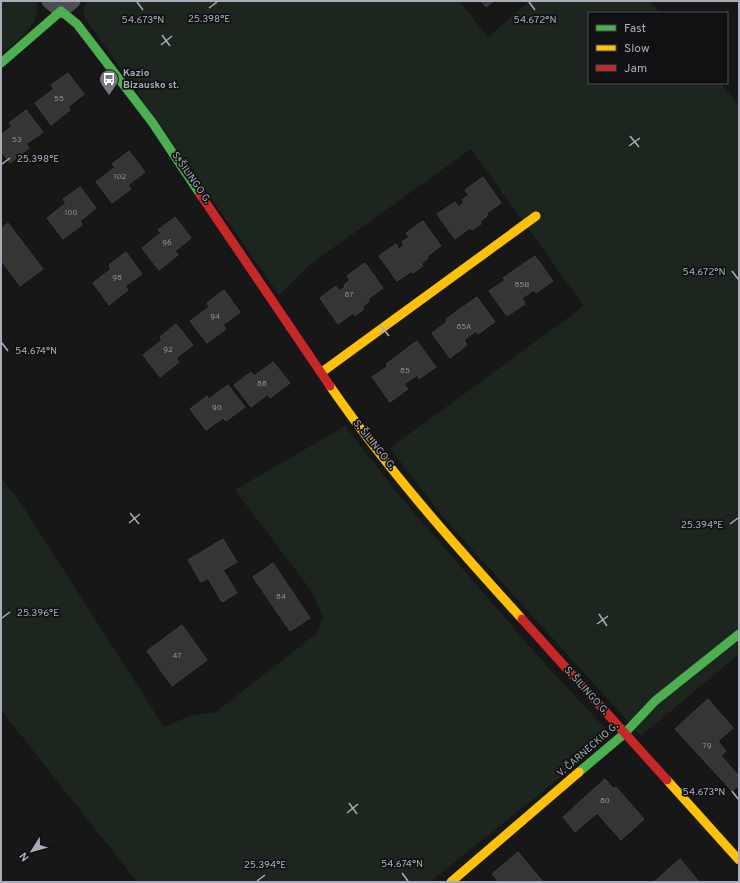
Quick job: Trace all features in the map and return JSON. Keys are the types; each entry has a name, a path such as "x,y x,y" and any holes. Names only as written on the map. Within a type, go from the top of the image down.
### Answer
{"street":[{"name":"S. ŠILINGO G.","path":"49,1 77,24 152,122 358,427 443,532 739,860"},
{"path":"1,63 73,1"},
{"path":"322,372 536,216"},
{"name":"V. ČARNECKIO G.","path":"451,882 624,734 656,701 739,634"}],"shaded area":[{"path":"1,1 37,1 38,9 32,25 21,38 1,55"},
{"path":"87,1 459,1 488,37 529,1 650,1 659,12 588,12 588,84 721,84 739,105 739,654 641,736 440,514 390,448 584,306 471,149 308,266 279,295 85,18 83,9"},
{"path":"345,426 403,500 545,664 605,728 599,746 430,882 137,882 1,710 1,478 22,505 164,727 189,716 216,712 316,634 323,618 312,592 235,490"}],"building":[{"path":"481,1 494,1 486,7"},
{"path":"68,73 84,94 68,107 70,110 51,125 35,103 54,89 51,85"},
{"path":"26,110 43,132 26,144 29,148 10,163 1,151 1,135 12,126 9,123"},
{"path":"129,151 145,172 128,185 131,189 112,203 96,182 115,167 112,164"},
{"path":"483,177 501,203 487,213 488,215 480,222 481,224 472,230 470,228 455,239 437,214 455,202 458,207 464,203 462,200 469,195 465,190"},
{"path":"80,187 96,208 80,221 82,225 63,239 47,218 66,203 63,199"},
{"path":"175,217 191,238 175,251 178,255 159,270 142,248 161,233 158,230"},
{"path":"423,221 441,246 427,256 428,258 421,264 423,266 397,281 379,256 396,244 399,249 404,245 402,242 409,237 406,233"},
{"path":"8,223 43,269 20,286 1,260 1,229"},
{"path":"126,252 142,274 125,286 128,290 109,305 93,283 111,269 109,265"},
{"path":"535,256 553,281 536,293 534,290 522,298 525,304 507,316 489,291 505,280 503,278"},
{"path":"365,263 383,288 368,299 369,301 362,307 364,309 355,316 353,313 338,324 320,298 336,286 339,291 345,287 344,285 350,280 347,276"},
{"path":"224,290 240,312 223,325 226,329 207,343 190,321 209,307 207,303"},
{"path":"477,297 495,322 478,334 476,331 464,340 467,345 450,358 432,333 447,322 446,319"},
{"path":"176,324 193,345 176,358 179,362 160,377 143,355 162,340 160,337"},
{"path":"417,341 436,367 419,379 417,375 404,384 408,389 390,402 372,377 388,366 386,364"},
{"path":"273,362 290,383 270,398 268,394 251,407 234,385 251,372 254,376"},
{"path":"228,385 245,407 226,421 223,418 206,430 190,409 207,396 209,399"},
{"path":"223,539 237,562 223,570 237,593 222,602 208,578 201,582 188,560"},
{"path":"273,563 310,618 290,631 253,577"},
{"path":"182,625 207,660 172,686 147,651"},
{"path":"708,699 733,728 718,741 726,751 721,756 739,776 739,785 732,791 675,729"},
{"path":"605,779 614,789 616,787 644,819 621,840 597,813 575,832 563,817"},
{"path":"518,852 543,882 499,882 492,874"},
{"path":"680,859 699,882 654,882"}],"traffic: fast":[{"path":"1,63 61,11 77,24 152,122 200,194"},
{"path":"579,772 624,734 655,701 739,634"}],"traffic: slow":[{"path":"322,372 536,216"},
{"path":"330,386 374,447 422,506 522,619"},
{"path":"451,882 579,772"},
{"path":"667,780 739,860"}],"traffic: jam":[{"path":"200,194 330,386"},
{"path":"522,619 667,780"}],"place":[{"name":"Kazio Bizausko st.","path":"109,96"}]}
